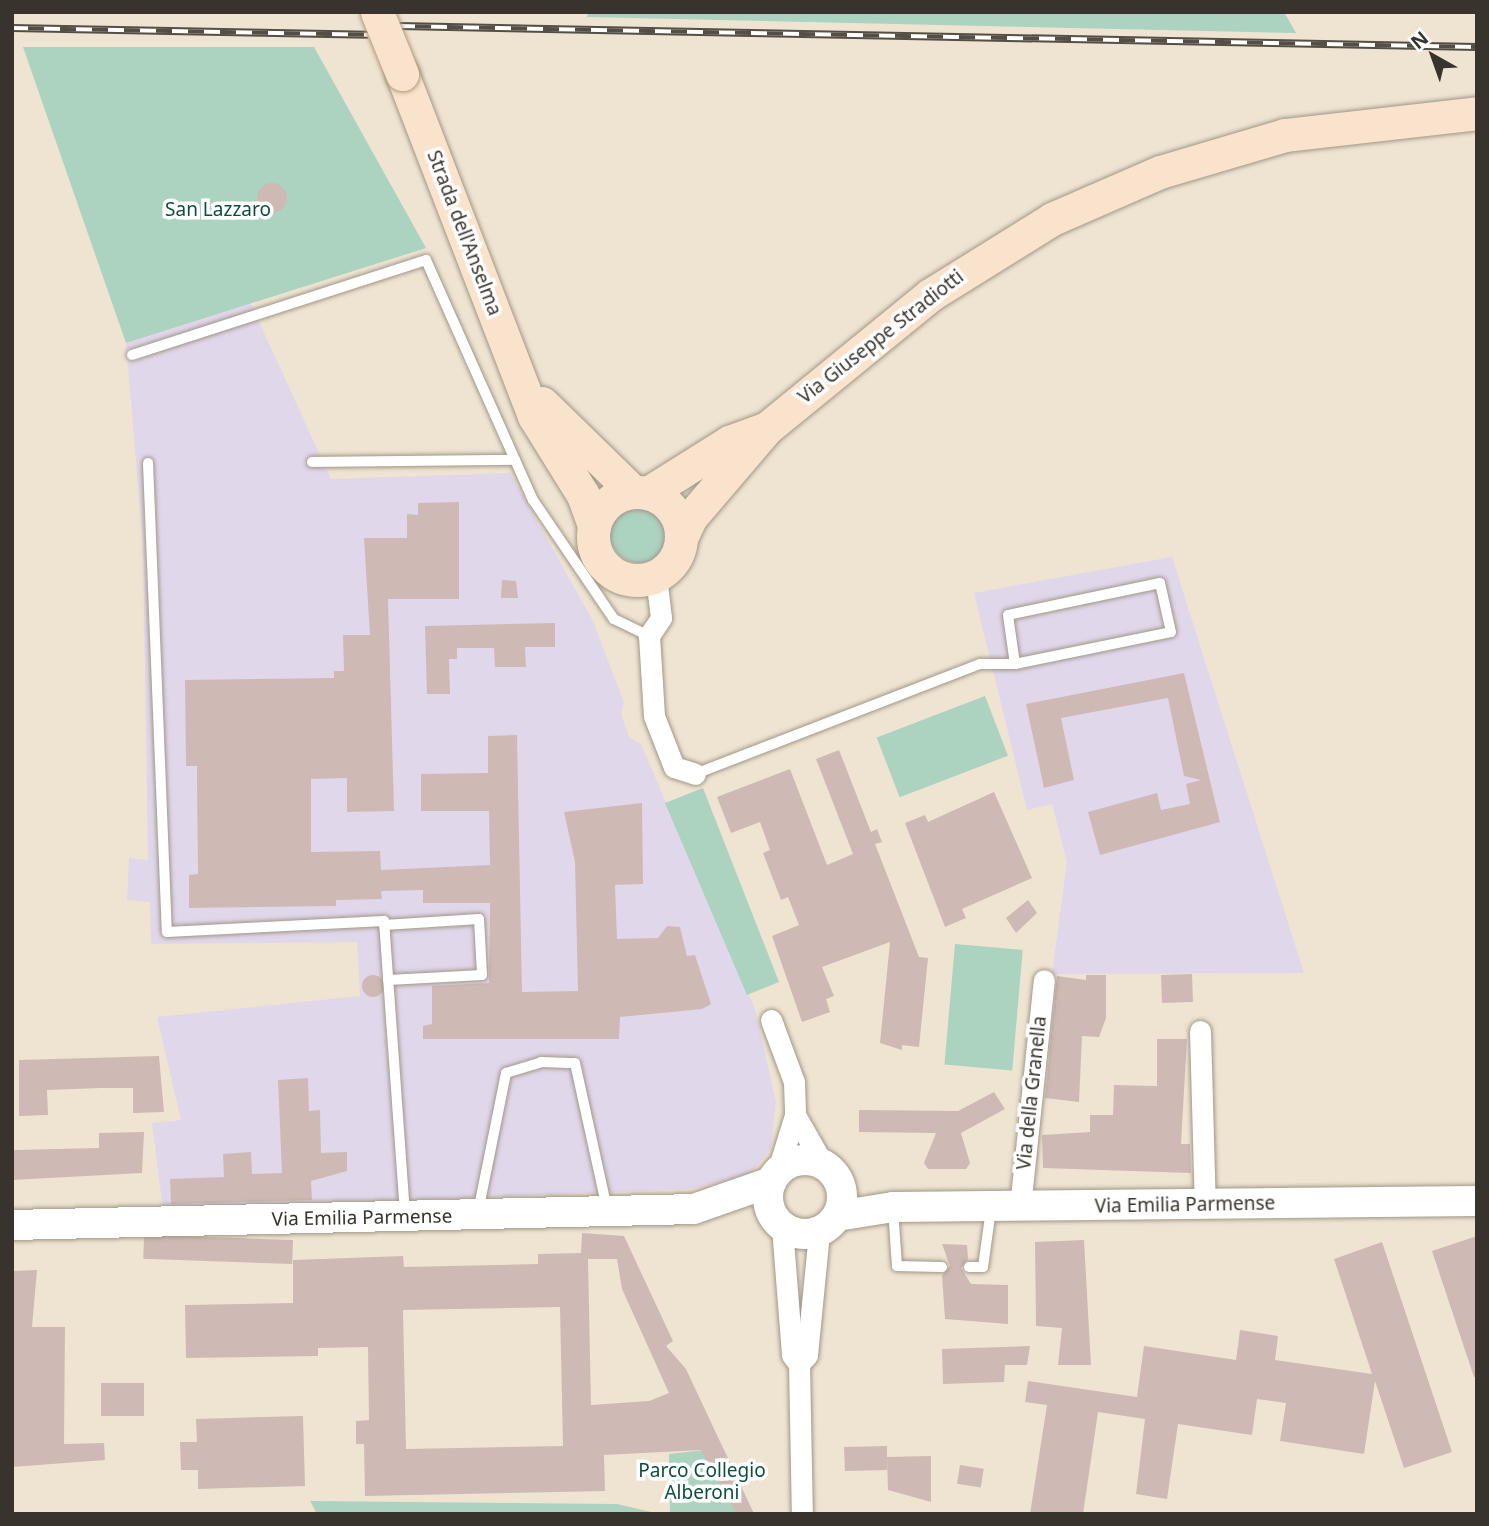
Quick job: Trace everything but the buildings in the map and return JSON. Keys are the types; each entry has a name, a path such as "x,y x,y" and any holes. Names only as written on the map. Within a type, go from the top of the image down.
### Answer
{"main road":[{"name":"Strada dell'Anselma","path":"377,12 526,391 594,526"},
{"name":"Via Giuseppe Stradiotti","path":"681,538 691,517 767,428 930,295 1089,202 1160,172 1285,135 1477,114"},
{"name":"Strada dell'Anselma","path":"526,391 639,492"},
{"name":"Via Giuseppe Stradiotti","path":"639,492 729,442 767,428"},
{"path":"639,492 671,508 681,538 678,554 656,576 627,579 610,571 595,550 594,526 615,498 639,492"},
{"name":"Via Emilia Parmense","path":"711,1206 774,1177 794,1162 830,1173 893,1207"},
{"path":"828,1224 830,1173"},
{"path":"774,1177 778,1223"},
{"name":"Via Emilia Parmense","path":"12,1225 608,1212 711,1206 778,1223 828,1224 893,1207 1477,1201"}],"street":[{"path":"656,576 661,618 649,636 654,716 674,767 695,774"},
{"name":"Via della Granella","path":"1006,1207 1044,980"},
{"path":"771,1020 787,1053 794,1115 774,1177"},
{"path":"1200,1031 1205,1205"},
{"path":"794,1115 830,1173"},
{"path":"778,1223 792,1355 799,1364 802,1514"},
{"path":"799,1364 807,1355 828,1224"}],"lane":[{"path":"132,355 426,260 514,460 582,580 614,619 649,636"},
{"path":"312,462 514,460"},
{"path":"148,463 167,932 479,919 482,975 388,980"},
{"path":"695,774 980,664 1015,664 1171,632 1160,583 1008,615 1015,664"},
{"path":"384,923 405,1217"},
{"path":"477,1215 506,1073 541,1062 575,1063 608,1212"},
{"path":"893,1207 897,1266 942,1267"},
{"path":"969,1267 983,1267 1006,1207"}],"shaded area":[{"path":"250,302 331,479 510,473 592,619 624,702 621,714 629,737 641,744 755,1009 776,1102 771,1148 750,1175 691,1189 163,1210 152,1123 181,1120 157,1017 360,996 357,942 151,944 150,902 127,900 129,858 148,860 143,545 126,343"},
{"path":"1172,557 1304,973 1052,974 1067,862 1052,804 1027,810 974,593"}],"green space":[{"path":"588,12 1284,12 1296,33 587,17"},
{"name":"San Lazzaro","path":"23,47 314,47 426,248 126,343"},
{"path":"633,505 645,505 655,509 664,518 668,540 660,555 645,563 633,563 623,559 614,550 610,540 610,528 614,518 623,509"},
{"path":"985,696 1008,756 900,797 877,738"},
{"path":"703,788 779,982 747,995 665,803"},
{"path":"955,944 1023,950 1012,1070 944,1065"},
{"name":"Parco Collegio Alberoni","path":"723,1448 754,1514 670,1514 669,1454"},
{"name":"Parco Collegio Alberoni","path":"310,1501 617,1504 660,1514 317,1514"}],"railway":[{"path":"399,26 1477,47"},
{"path":"12,28 368,35"}]}
